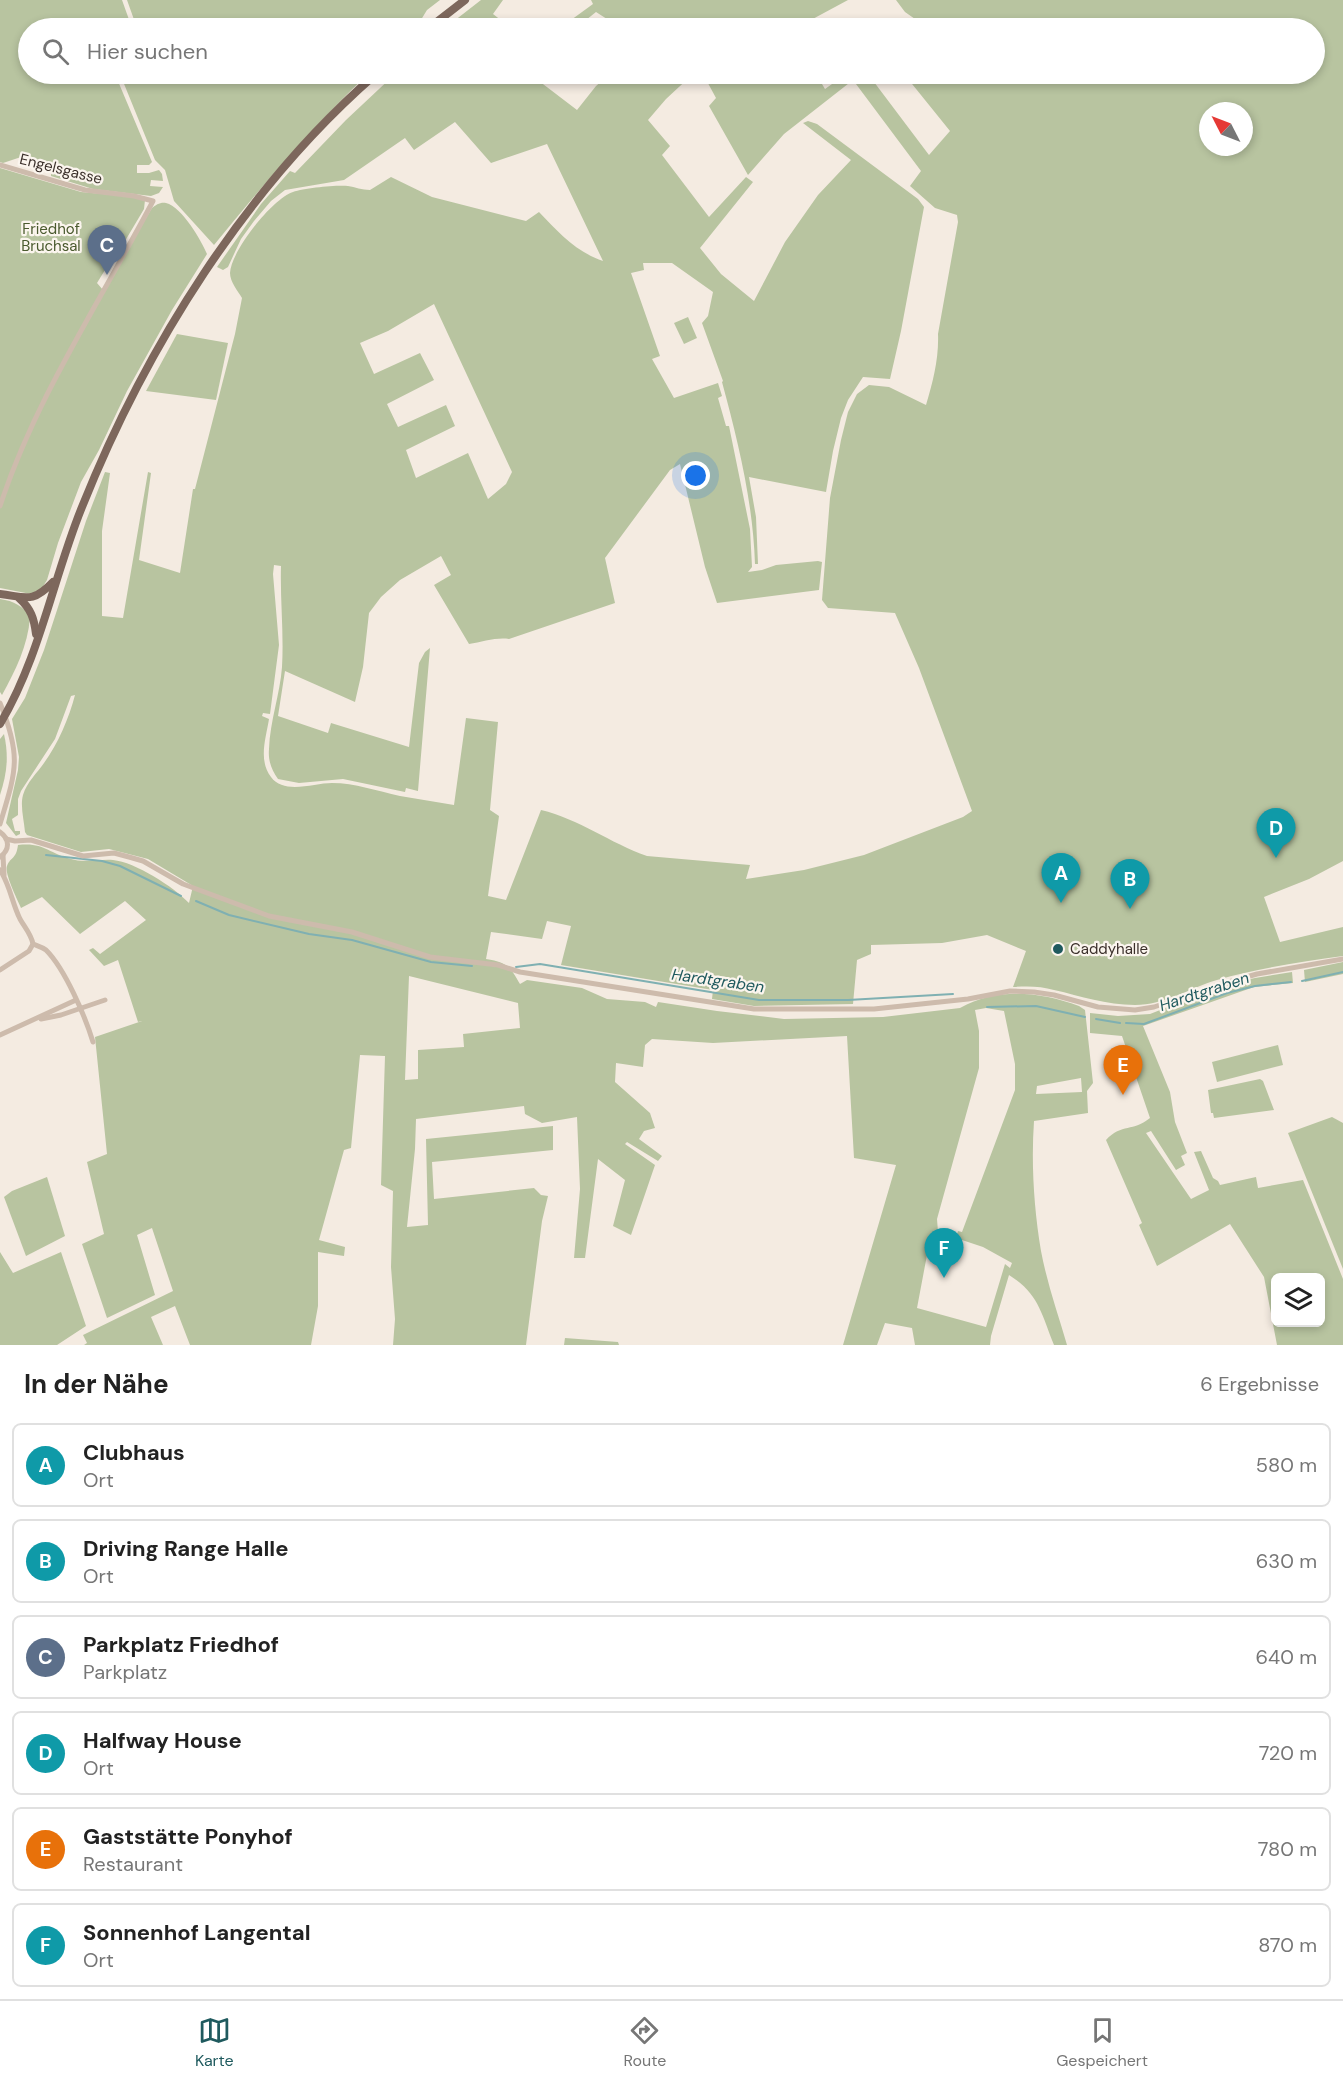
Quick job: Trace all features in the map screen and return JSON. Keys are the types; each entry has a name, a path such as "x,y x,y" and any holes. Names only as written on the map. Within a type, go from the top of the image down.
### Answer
{"main road":[{"path":"442,18 465,0"},
{"path":"0,724 25,672 81,509 118,425 170,329 207,268 284,168 365,84"},
{"path":"0,594 32,598 44,592 56,579"},
{"path":"18,598 28,607 34,617 37,638"}],"street":[{"name":"Engelsgasse","path":"0,165 85,190 134,196 153,201 40,405 11,472 0,506"},
{"path":"0,703 11,731 15,752 15,771 0,824"},
{"path":"0,832 6,839 7,848"},
{"path":"6,839 31,840 83,856 114,853 129,856 143,861 183,884 269,916 352,932 430,957 498,965 520,972 754,1009 874,1009 957,1000 1010,991 1054,995 1090,1006 1135,1010 1154,1007 1257,974 1343,959"},
{"path":"0,970 29,951 33,944 32,936 20,919 4,876 1,856 15,841"},
{"path":"0,870 4,876"},
{"path":"33,944 44,948 56,964 81,1009 93,1042"},
{"path":"0,1035 76,1000"},
{"path":"31,1021 61,1015 105,1000"}],"green space":[{"path":"0,0 122,0 128,18 18,18 18,84 119,84 152,162 149,165 137,165 137,173 159,170 163,181 151,180 150,186 163,187 159,193 151,196 93,189 51,176 51,170 24,156 0,162"},
{"path":"127,0 440,0 427,10 422,18 133,18"},
{"path":"481,0 503,0 493,14 498,18 458,18"},
{"path":"591,0 848,0 815,18 605,18 596,12 588,18 574,18 593,4"},
{"path":"896,0 1343,0 1343,861 1309,879 1264,897 1280,942 1343,927 1343,956 1248,972 1207,983 1156,1002 1124,1005 1044,988 1013,987 1026,951 987,935 942,943 871,945 871,954 857,960 853,1004 754,1006 712,999 713,990 561,965 571,926 547,921 542,939 491,932 486,959 507,966 520,984 527,980 582,988 607,999 645,1002 656,1007 658,1002 784,1019 883,1017 960,1008 989,997 1019,994 1049,997 1085,1010 1093,1083 1087,1091 1088,1113 1034,1121 1033,1137 1035,1203 1041,1251 1067,1345 1054,1345 1033,1297 1027,1289 1009,1275 990,1345 915,1345 912,1328 885,1323 877,1345 843,1345 896,1165 854,1158 847,1036 713,1043 652,1039 645,1045 643,1067 616,1063 615,1082 650,1113 655,1128 644,1131 639,1139 662,1156 658,1161 627,1142 625,1144 655,1165 631,1235 613,1226 625,1180 598,1159 585,1258 574,1258 580,1189 577,1117 542,1123 525,1114 524,1106 416,1119 407,1227 428,1225 426,1139 553,1126 553,1150 432,1162 434,1199 534,1188 541,1195 548,1196 542,1221 526,1345 393,1345 395,1319 391,1267 393,1191 381,1185 385,1056 360,1055 351,1148 344,1150 319,1240 345,1247 344,1256 318,1252 318,1306 311,1345 190,1345 175,1306 151,1317 163,1345 84,1345 87,1343 83,1335 173,1291 152,1228 137,1235 155,1295 107,1318 82,1244 104,1234 87,1162 107,1154 95,1037 142,1021 138,1022 118,960 104,966 89,950 93,948 100,954 146,920 125,901 80,934 42,897 21,908 9,881 7,866 16,853 18,845 27,844 76,860 113,860 132,865 164,883 189,903 193,886 148,859 109,849 81,852 27,835 25,832 23,795 58,739 75,695 71,696 55,739 21,791 18,799 18,815 12,819 15,831 20,831 20,834 16,836 6,823 19,757 12,719 25,698 44,650 86,521 105,472 110,473 102,531 102,616 123,618 148,472 151,473 139,560 180,573 193,489 195,489 235,334 242,298 230,276 232,263 245,240 264,215 293,192 336,186 370,190 391,177 432,197 526,221 539,212 576,247 603,261 547,144 491,163 455,122 414,150 405,138 344,180 285,190 271,201 254,221 241,239 228,267 223,270 217,267 261,204 290,171 295,173 384,84 543,84 577,110 598,84 682,84 648,120 670,146 662,155 709,217 746,177 753,182 700,248 721,274 754,301 785,242 818,195 851,160 803,123 808,121 817,124 918,199 924,207 890,379 863,377 848,400 833,451 826,492 749,477 756,517 758,564 755,564 748,495 739,449 723,381 702,323 708,316 713,292 672,263 643,263 644,270 631,273 660,356 652,359 674,398 718,383 722,396 718,398 726,426 729,426 750,529 752,567 748,572 776,565 822,562 819,590 717,603 705,567 680,464 670,470 605,558 615,603 509,639 494,639 469,644 434,585 451,575 441,556 400,580 381,597 369,613 363,667 355,702 285,671 278,716 328,733 331,723 409,747 419,663 430,648 418,791 406,788 405,792 343,779 299,783 278,779 272,768 269,749 281,677 283,642 281,566 274,565 279,645 270,714 263,713 262,716 269,719 264,756 267,770 271,777 283,786 300,787 341,783 454,805 466,718 498,722 490,810 499,816 488,896 506,900 541,810 568,819 647,856 750,865 746,879 804,870 864,855 963,817 972,811 919,668 895,613 828,608 822,600 830,498 848,412 857,394 869,385 889,387 926,405 933,379 938,334 958,222 957,215 935,208 910,186 921,171 856,84 876,84 929,155 950,131 912,84 1325,84 1325,18 914,18 905,12","holes":["434,304 512,472 506,484 488,499 468,453 416,478 406,450 455,426 446,405 398,427 387,404 434,380 420,353 374,374 360,343 388,331","409,976 518,1003 520,1028 463,1034 464,1047 418,1050 418,1079 405,1080","986,1008 1004,1011 1015,1064 1015,1090 962,1232 958,1231 956,1238 983,1247 1012,1263 1010,1268 1005,1264 986,1327 917,1308 930,1239 938,1232 937,1219 979,1068 979,1031 975,1010","1081,1078 1082,1092 1036,1094 1037,1086"]},
{"path":"124,84 358,84 288,157 214,245 174,201 165,170 155,160"},
{"path":"708,84 822,84 825,89 832,84 848,84 784,134 748,175 709,106 716,98"},
{"name":"Friedhof Bruchsal","path":"0,168 81,192 136,197 145,200 144,209 112,263 108,265 97,283 103,290 152,208 160,203 172,206 184,217 207,254 172,310 127,391 81,482 47,580 42,588 31,594 0,588"},
{"path":"688,317 697,338 684,344 674,323"},
{"path":"177,334 228,343 216,400 146,391"},
{"path":"0,599 18,605 30,617 24,648 2,695 0,692"},
{"path":"4,734 7,765 0,795 0,739"},
{"path":"1343,962 1343,974 1305,982 1304,970"},
{"path":"1292,972 1293,983 1254,987 1143,1026 1170,1092 1175,1122 1187,1153 1181,1156 1185,1165 1176,1170 1151,1131 1146,1133 1191,1199 1209,1190 1194,1152 1201,1151 1213,1178 1220,1185 1256,1177 1258,1188 1303,1180 1343,1279 1343,1345 1277,1345 1274,1327 1325,1327 1325,1273 1271,1273 1271,1314 1264,1277 1230,1224 1157,1266 1139,1225 1142,1223 1106,1140 1117,1131 1138,1125 1150,1118 1122,1036 1090,1033 1090,1013 1118,1016 1150,1014 1224,985"},
{"path":"1278,1045 1283,1065 1217,1082 1212,1062"},
{"path":"1260,1079 1263,1081 1274,1110 1214,1118 1211,1113 1208,1090"},
{"path":"1332,1117 1343,1123 1343,1269 1288,1133"},
{"path":"47,1177 65,1236 26,1256 4,1197 12,1191"},
{"path":"0,1252 13,1273 61,1252 86,1326 57,1345 0,1345"},
{"path":"565,1338 618,1342 619,1345 564,1345"}],"waterway":[{"path":"46,855 102,861 120,866 181,896"},
{"name":"Hardtgraben","path":"196,901 229,915 309,934 352,940 431,962 472,966"},
{"name":"Hardtgraben","path":"516,967 540,964 759,1000 848,1000 953,994"},
{"name":"Hardtgraben","path":"1302,981 1343,972"},
{"name":"Hardtgraben","path":"1126,1023 1144,1024 1227,993 1255,986 1291,982"},
{"name":"Hardtgraben","path":"987,1007 1036,1006 1085,1017"},
{"name":"Hardtgraben","path":"1096,1019 1120,1023"}],"place":[{"name":"Parkplatz Friedhof","path":"107,275"},
{"name":"Halfway House","path":"1276,858"},
{"name":"Clubhaus","path":"1061,903"},
{"name":"Driving Range Halle","path":"1130,909"},
{"name":"Caddyhalle","path":"1058,949"},
{"name":"Gaststätte Ponyhof","path":"1123,1095"},
{"name":"Sonnenhof Langental","path":"944,1278"}]}
